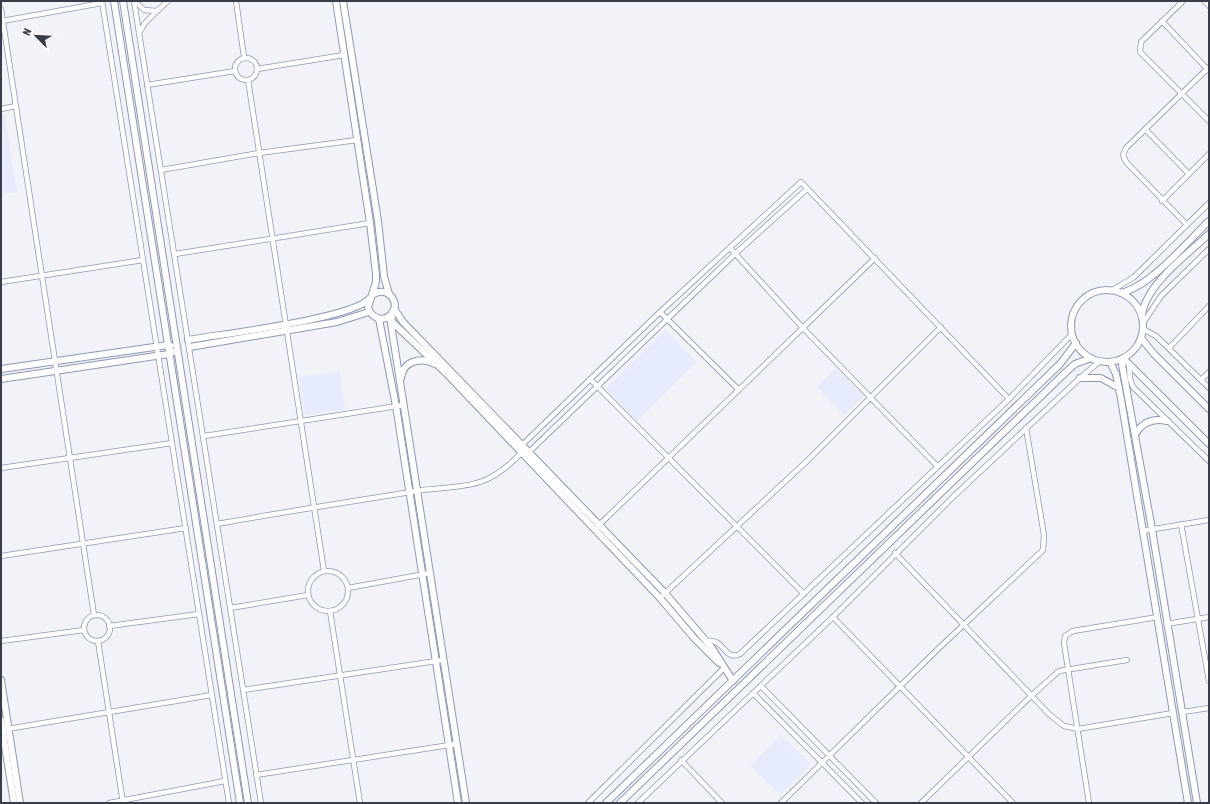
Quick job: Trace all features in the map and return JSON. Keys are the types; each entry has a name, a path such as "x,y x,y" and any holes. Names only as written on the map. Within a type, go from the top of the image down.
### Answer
{"street":[{"path":"114,1 240,803"},
{"path":"123,1 248,803"},
{"path":"134,1 144,10 158,11"},
{"path":"134,1 261,803"},
{"path":"139,33 145,23 168,1"},
{"path":"236,1 244,57"},
{"path":"336,1 370,223 376,282 371,297 369,312"},
{"path":"343,1 378,222 384,276 389,294 394,301 391,316 400,384 466,803"},
{"path":"1183,1 1141,42 1140,52 1209,121"},
{"path":"1204,1 1209,6"},
{"path":"2,21 102,2 229,803"},
{"path":"1,9 94,615"},
{"path":"1162,22 1208,69 1124,150 1123,158 1162,201 1187,225"},
{"path":"257,69 344,55"},
{"path":"244,57 252,59 257,69 255,76 248,80 238,77 234,71 238,60 244,57"},
{"path":"147,85 234,71"},
{"path":"248,80 287,324 324,571"},
{"path":"1,109 16,106"},
{"path":"1145,129 1189,174"},
{"path":"161,170 260,153 357,140"},
{"path":"1162,201 1209,154"},
{"path":"217,524 410,492 467,485 483,480 511,464 522,452 523,444 660,312 801,182 1009,398"},
{"path":"522,452 530,451 736,253 807,189"},
{"path":"1209,203 1134,277 1111,290 1092,294 1081,303 1073,315 1072,334 1080,349 1091,358 1110,362 1122,359 1134,350 1141,338 1143,326 1142,316 1145,301 1153,287 1209,234"},
{"path":"1121,293 1133,289 1148,280 1209,221"},
{"path":"175,254 370,223"},
{"path":"730,248 803,328 937,466"},
{"path":"1143,326 1161,296 1208,251"},
{"path":"594,529 875,258"},
{"path":"1,282 143,260"},
{"path":"1111,290 1121,293 1134,302 1142,316"},
{"path":"188,340 287,324 347,311 360,306 380,292 389,294"},
{"path":"1169,348 1209,306"},
{"path":"369,312 379,319 396,406 458,803"},
{"path":"190,347 337,322 369,312"},
{"path":"660,312 739,390"},
{"path":"391,316 522,452 660,598 694,638 724,668"},
{"path":"379,319 391,316 403,322 530,451 666,593 706,640 733,681"},
{"path":"1143,326 1169,348 1209,387"},
{"path":"660,598 736,526 807,462 941,327"},
{"path":"706,640 716,642 730,655 735,657 740,654 1009,398 1072,334"},
{"path":"1141,338 1154,354 1209,409"},
{"path":"606,803 1060,364 1076,343"},
{"path":"1,369 157,346 168,345 178,349"},
{"path":"1,379 158,356 169,354 178,349"},
{"path":"620,803 1066,372 1075,364 1091,358"},
{"path":"1122,359 1129,364 1209,444"},
{"path":"1122,359 1136,433 1166,624 1197,803"},
{"path":"400,384 401,374 404,369 415,361 429,361 444,372"},
{"path":"638,803 681,760 833,617 895,553 1026,428 1100,361"},
{"path":"1110,362 1116,374 1119,388 1188,803"},
{"path":"1129,364 1130,379 1133,387 1209,461"},
{"path":"1201,380 1209,372"},
{"path":"1080,378 1100,378 1119,388"},
{"path":"590,379 804,594"},
{"path":"204,436 404,405"},
{"path":"1136,433 1142,425 1152,420 1167,420"},
{"path":"781,803 963,626 1042,552 1044,547 1044,535 1026,428"},
{"path":"1,468 172,443"},
{"path":"1142,531 1152,528 1209,520"},
{"path":"1181,524 1209,681"},
{"path":"1,556 83,545 186,528"},
{"path":"895,553 963,626 1059,723 1069,728 1078,729 1173,713"},
{"path":"324,571 337,572 346,582 348,588 346,601 342,606 330,612 317,609 311,604 308,595 308,584 312,578 324,571"},
{"path":"348,588 430,573"},
{"path":"230,608 308,595"},
{"path":"330,612 360,803"},
{"path":"109,626 199,614"},
{"path":"94,615 102,616 109,626 106,637 98,641 90,639 84,630 87,619 94,615"},
{"path":"833,617 1013,803"},
{"path":"1089,803 1064,640 1070,632 1158,617"},
{"path":"1166,624 1209,617"},
{"path":"1,642 84,630"},
{"path":"98,641 123,802"},
{"path":"243,690 443,660"},
{"path":"921,803 968,756 1059,671 1127,660"},
{"path":"588,803 724,668"},
{"path":"1,680 4,730 14,803"},
{"path":"761,686 876,803"},
{"path":"753,693 862,803"},
{"path":"4,730 212,695"},
{"path":"1182,712 1209,708"},
{"path":"1,720 20,803"},
{"path":"256,775 456,744"},
{"path":"681,760 722,803"},
{"path":"110,803 123,802 225,781"}],"shaded area":[{"path":"1,115 5,115 17,192 1,194"},
{"path":"666,330 697,362 637,421 606,389"},
{"path":"836,368 864,396 845,415 817,387"},
{"path":"340,371 345,409 305,415 299,377"},
{"path":"781,735 811,764 780,795 750,766"}]}
